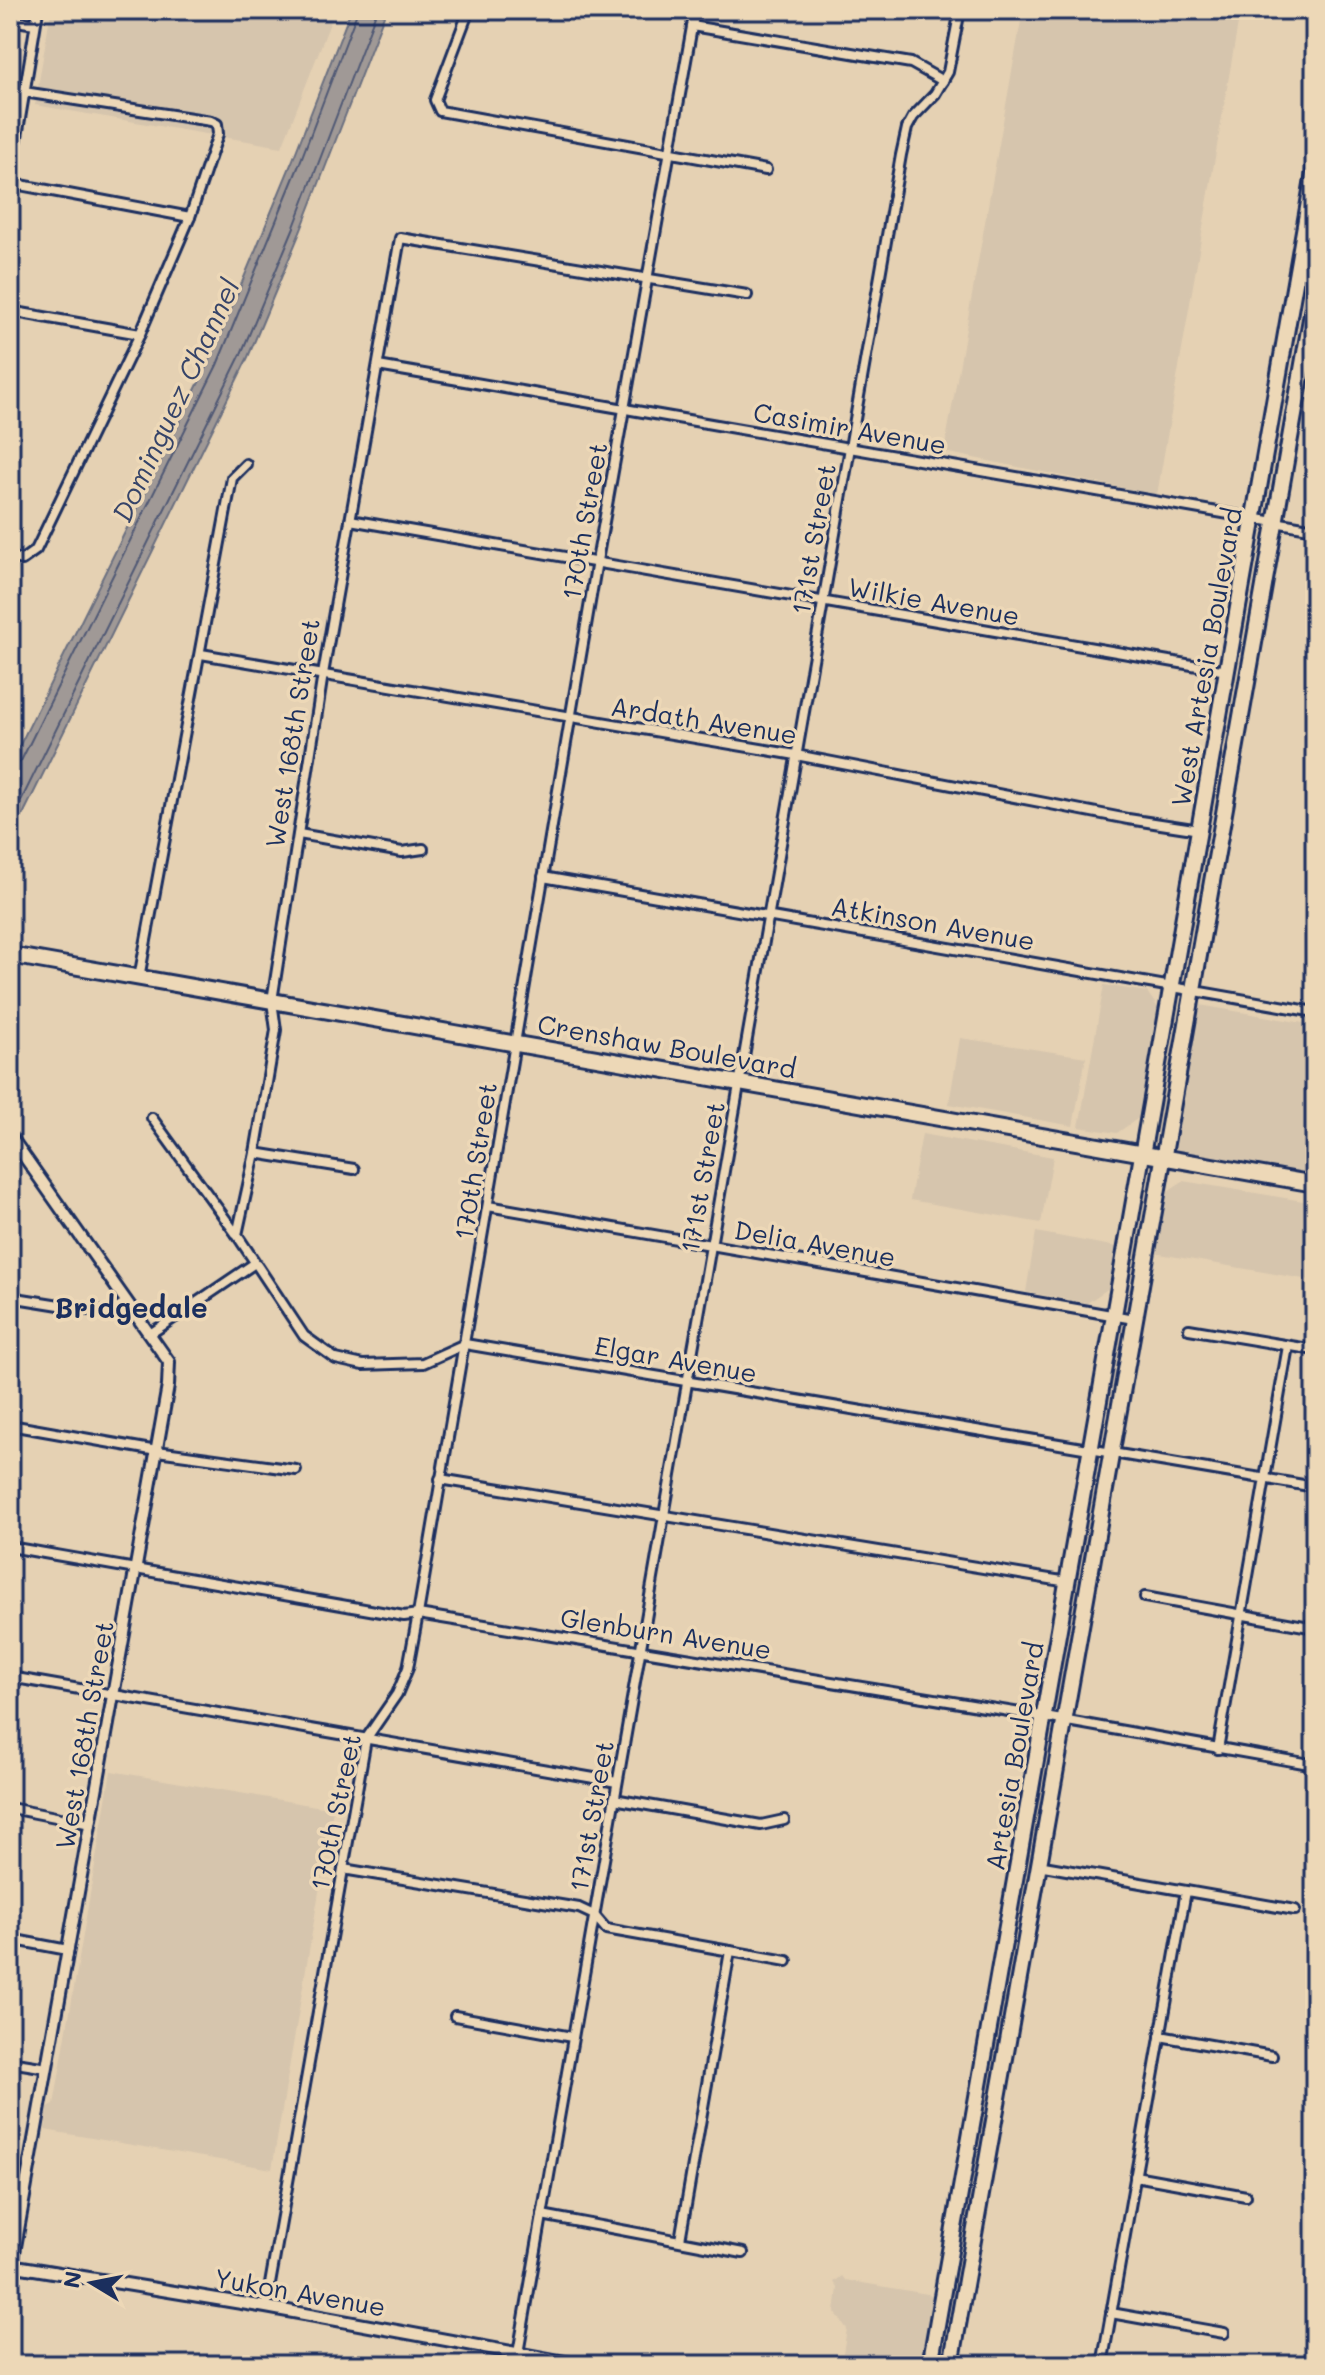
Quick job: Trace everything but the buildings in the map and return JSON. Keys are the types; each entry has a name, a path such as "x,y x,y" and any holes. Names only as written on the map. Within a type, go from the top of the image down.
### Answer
{"main road":[{"name":"West Artesia Boulevard","path":"1143,1154 1315,168"},
{"name":"West Artesia Boulevard","path":"1164,1158 1315,296"},
{"name":"Crenshaw Boulevard","path":"10,955 1315,1184"},
{"name":"Artesia Boulevard","path":"930,2365 1143,1154"},
{"name":"Artesia Boulevard","path":"951,2365 1164,1158"}],"street":[{"path":"38,10 11,160 10,181 190,217"},
{"path":"469,10 435,100 440,111 766,170"},
{"name":"170th Street","path":"266,2307 366,1739 397,1694 408,1668 597,561 695,10"},
{"name":"171st Street","path":"517,2359 903,143 913,117 943,81 951,62 960,10"},
{"path":"10,20 35,24"},
{"path":"692,26 911,63 943,81"},
{"path":"10,557 22,560 36,550 140,334 190,217 218,134 217,124 166,113 24,92"},
{"name":"West 168th Street","path":"237,1235 276,1030 272,1001 323,674 400,238 647,280"},
{"path":"647,280 747,295"},
{"path":"10,311 140,334"},
{"name":"Casimir Avenue","path":"378,366 1315,529"},
{"path":"139,978 232,478 246,464"},
{"name":"Wilkie Avenue","path":"350,520 1227,671"},
{"name":"Ardath Avenue","path":"201,654 796,755 1200,830"},
{"path":"299,834 402,852 423,849"},
{"name":"Atkinson Avenue","path":"543,877 1315,1012"},
{"path":"152,1118 237,1235 304,1336 336,1359 363,1365 423,1363 465,1344"},
{"name":"West 168th Street","path":"10,1136 169,1362 157,1451 11,2268"},
{"path":"255,1153 354,1169"},
{"name":"Delia Avenue","path":"488,1206 1134,1319"},
{"path":"150,1334 255,1263"},
{"path":"10,1297 109,1313 126,1302"},
{"path":"1189,1329 1315,1350"},
{"name":"Elgar Avenue","path":"465,1344 1315,1487"},
{"path":"1218,1749 1288,1346"},
{"path":"10,1425 157,1451 296,1470"},
{"path":"440,1479 1068,1582"},
{"name":"Glenburn Avenue","path":"10,1547 404,1616 418,1614 640,1649 1315,1765"},
{"path":"1145,1597 1315,1628"},
{"path":"10,1677 617,1782"},
{"path":"614,1799 761,1825 784,1820"},
{"path":"10,1808 91,1824"},
{"path":"1038,1865 1295,1910"},
{"path":"343,1869 579,1908 594,1915 606,1929 787,1961"},
{"path":"1102,2365 1186,1891"},
{"path":"10,1939 68,1950"},
{"path":"680,2240 730,1951"},
{"path":"455,2016 572,2037"},
{"path":"1160,2036 1272,2056"},
{"path":"10,2062 47,2068"},
{"path":"1135,2176 1246,2196"},
{"path":"542,2215 743,2253"},
{"name":"Yukon Avenue","path":"11,2268 266,2307 517,2359 582,2365"},
{"path":"1111,2313 1224,2333"}],"shaded area":[{"path":"51,10 335,10 282,147 35,105"},
{"path":"1023,10 1193,10 1239,18 1157,495 944,452"},
{"path":"1104,985 1147,992 1159,1009 1140,1117 1117,1133 1079,1127"},
{"path":"1194,1004 1315,1025 1315,1177 1169,1151"},
{"path":"960,1038 1086,1057 1073,1126 949,1104"},
{"path":"922,1134 1053,1157 1041,1223 910,1200"},
{"path":"1183,1181 1315,1203 1315,1281 1154,1253 1166,1192"},
{"path":"1036,1232 1117,1247 1109,1288 1087,1303 1026,1292"},
{"path":"111,1771 333,1809 272,2169 45,2130 48,2108 54,2105"},
{"path":"842,2276 845,2280 933,2295 921,2365 841,2365 847,2329 835,2312 838,2288 834,2282"}],"water":[{"path":"351,10 386,10 301,230 248,357 10,841 10,765 209,362"}],"district":[{"name":"Bridgedale","path":"131,1307"}],"water label":[{"name":"Dominguez Channel","path":"175,400"}]}
